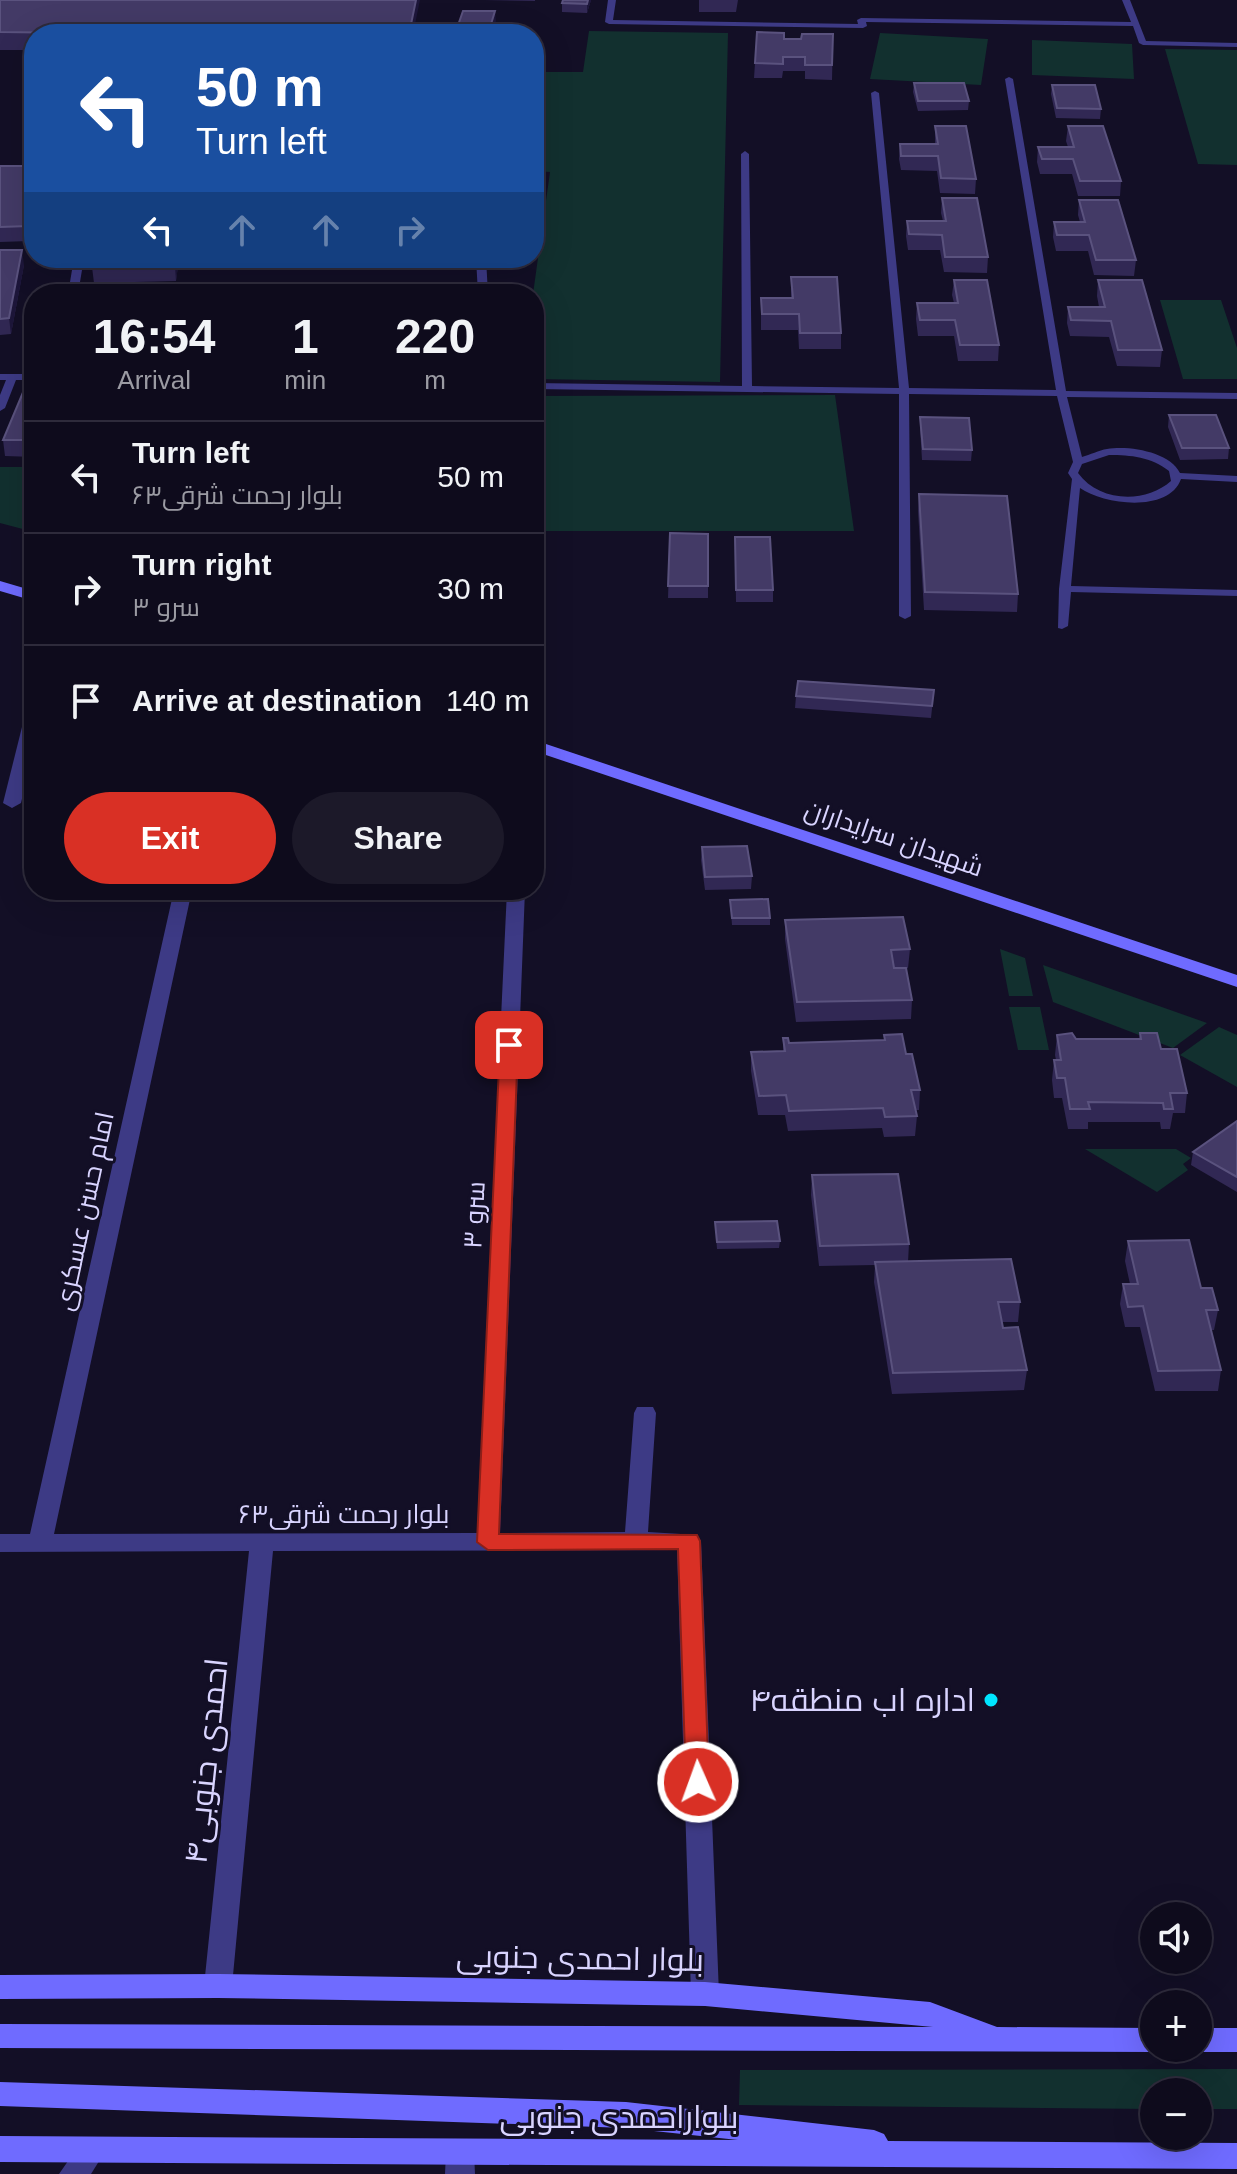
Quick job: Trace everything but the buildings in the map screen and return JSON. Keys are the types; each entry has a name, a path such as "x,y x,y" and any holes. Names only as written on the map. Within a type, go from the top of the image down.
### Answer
{"main road":[{"path":"0,586 24,593"},
{"name":"شهیدان سرایداران","path":"544,748 1237,981"},
{"name":"بلوار احمدی جنوبی","path":"0,1987 218,1986 705,1994 930,2014 1002,2041 1140,2040"},
{"path":"0,2036 1002,2041"},
{"path":"1212,2040 1237,2040"},
{"path":"0,2094 626,2115 980,2164"},
{"name":"بلواراحمدی جنوبی","path":"0,2149 460,2163 980,2164 1237,2156"}],"street":[{"path":"6,802 24,744"},
{"name":"امام حسن عسکری","path":"40,1543 181,900"},
{"name":"سرو ۳","path":"488,1542 516,900"},
{"path":"636,1541 645,1413"},
{"name":"بلوار رحمت شرقی۶۳","path":"0,1543 689,1541 705,1994"},
{"name":"احمدی جنوبی۴","path":"218,1986 262,1542"},
{"path":"74,2174 92,2150"}],"lane":[{"path":"612,0 609,22 863,26 861,20 1135,24"},
{"path":"1126,0 1143,43 1237,45"},
{"path":"1009,79 1061,393 1078,462 1073,473 1076,480 1090,491 1129,499 1165,493 1176,482 1176,476"},
{"path":"875,93 904,390 905,616"},
{"path":"745,154 747,388"},
{"path":"0,377 24,377"},
{"path":"0,408 12,377"},
{"path":"544,386 1237,396"},
{"path":"1078,462 1095,454 1134,453 1158,459 1176,476 1237,479"},
{"path":"1062,626 1076,480"},
{"path":"1065,589 1237,593"}],"green space":[{"path":"589,31 728,33 720,382 544,379 544,284 534,284 537,268 544,268 544,215 550,172 544,172 544,72 583,72"},
{"path":"880,33 988,39 981,85 870,79"},
{"path":"1032,40 1132,44 1134,79 1032,75"},
{"path":"1165,49 1237,50 1237,165 1198,164"},
{"path":"1160,300 1221,300 1237,348 1237,379 1183,379"},
{"path":"835,395 854,531 544,531 544,396"},
{"path":"0,467 24,467 24,529 0,523"},
{"path":"1000,949 1025,958 1033,996 1009,996"},
{"path":"1043,965 1207,1023 1173,1048 1053,1002"},
{"path":"1009,1007 1040,1007 1049,1050 1018,1050"},
{"path":"1219,1027 1237,1035 1237,1087 1180,1055"},
{"path":"1085,1149 1176,1149 1191,1158 1183,1164 1188,1170 1157,1192"},
{"path":"1237,2069 1237,2109 1212,2109 1212,2078 1140,2078 1140,2109 739,2105 740,2070"}],"place":[{"name":"اداره اب منطقه۴","path":"991,1700"}],"route":[{"path":"509,1045 488,1542 689,1541 698,1782"}]}
